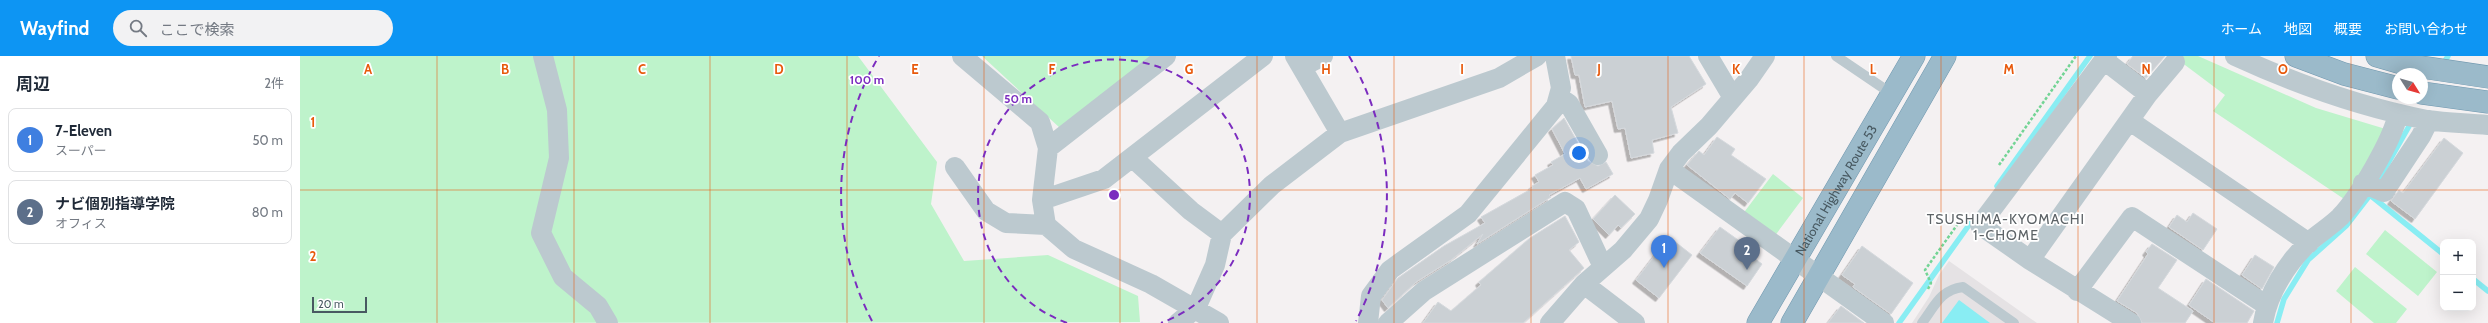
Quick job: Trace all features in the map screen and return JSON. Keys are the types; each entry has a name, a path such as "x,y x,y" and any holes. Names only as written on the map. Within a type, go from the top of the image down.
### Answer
{"highway":[{"name":"National Highway Route 53","path":"1758,323 1914,56"},
{"name":"National Highway Route 53","path":"1792,323 1818,275 1945,56"},
{"path":"2296,56 2344,74 2392,86"},
{"path":"2377,56 2408,65 2488,77"},
{"path":"2428,94 2488,102"}],"street":[{"path":"543,56 557,110 559,158 541,234 563,277 598,306 608,323"},
{"path":"962,56 1040,122 1048,148 1042,200 1046,225"},
{"path":"1048,148 1166,56"},
{"path":"1042,200 1104,179 1263,56"},
{"path":"1323,56 1299,62 1340,134"},
{"path":"1178,323 1196,308 1215,265 1222,234 1272,185 1340,134 1499,78 1537,56"},
{"path":"1368,323 1371,296 1390,270 1468,214 1556,106 1561,88 1555,56"},
{"path":"1708,56 1733,98"},
{"path":"1550,323 1584,284 1622,250 1649,219 1658,200 1669,169 1733,98 1765,56"},
{"path":"2235,56 2278,76 2322,92 2414,117 2488,125"},
{"path":"2131,323 2077,291 1980,225 2105,58 2148,94"},
{"path":"2030,260 2148,94 2174,62"},
{"path":"1559,96 1569,104 1598,155"},
{"path":"2077,291 2132,217 2265,314 2282,276 2309,243 2340,217 2370,186 2392,132 2414,117"},
{"path":"2370,186 2384,192 2421,136 2414,117"},
{"path":"2130,121 2309,243"},
{"path":"1133,158 1191,211 1222,234"},
{"path":"955,167 986,211 1006,224 1046,225 1074,249 1151,284 1196,308 1219,323"},
{"path":"1669,169 1795,261 1818,275 1884,323"},
{"path":"1388,323 1424,291 1565,202 1576,209 1603,266"},
{"path":"1584,284 1635,323"}],"lane":[{"path":"1836,56 1892,94"},
{"path":"1922,323 1943,294 1950,288 1963,287 2014,323"}],"path":[{"path":"1924,270 1930,283"}],"shaded area":[{"path":"1949,261 2037,323 1912,323 1929,297 1939,275"}],"green space":[{"path":"300,56 858,56 937,162 931,204 964,261 1048,255 1138,296 1140,322 300,323"},
{"path":"982,56 1153,56 1060,128"},
{"path":"2173,56 2198,56 2316,108 2389,130 2347,201 2213,111 2225,95"},
{"path":"1773,174 1803,198 1774,237 1742,215"},
{"path":"2385,230 2437,272 2418,296 2366,254"},
{"path":"2355,267 2407,309 2396,323 2374,323 2336,291"}],"water":[{"path":"1959,300 1990,323 1942,323"}],"building":[{"path":"1571,56 1689,56 1706,84 1671,107 1678,133 1652,140 1654,153 1631,158 1625,128 1618,129 1612,101 1585,107 1579,75 1575,75"},
{"path":"2133,56 2165,56 2146,78 2127,64"},
{"path":"1564,118 1588,161 1598,166 1606,162 1613,174 1586,189 1580,178 1549,195 1551,197 1477,244 1483,234 1451,260 1416,282 1388,308 1382,300 1398,278 1444,246 1485,223 1481,217 1533,188 1532,186 1539,182 1535,175 1553,165 1551,162 1565,154 1552,129"},
{"path":"1717,137 1735,149 1731,155 1766,179 1748,203 1735,193 1730,199 1687,165 1699,151 1704,155"},
{"path":"2444,138 2463,153 2415,219 2391,201 2399,190 2403,193"},
{"path":"1615,195 1635,214 1621,228 1618,225 1609,235 1593,219"},
{"path":"2193,213 2217,229 2203,250 2169,227 2177,215 2187,222"},
{"path":"1565,216 1579,242 1569,250 1584,268 1523,323 1423,323 1438,302 1451,311 1481,285 1479,282 1530,238"},
{"path":"1720,227 1741,242 1738,246 1762,264 1747,286 1700,253"},
{"path":"1669,237 1692,255 1659,298 1636,280"},
{"path":"2152,244 2177,260 2158,288 2193,311 2185,323 2142,323 2137,313 2117,301 2148,254 2146,252"},
{"path":"1862,246 1913,283 1891,314 1853,287 1855,284 1842,275"},
{"path":"2255,255 2274,267 2262,289 2242,275"},
{"path":"2206,279 2254,311 2247,323 2215,323 2189,305"},
{"path":"1841,306 1864,323 1828,323"}],"waterway":[{"path":"1997,186 2090,56"},
{"path":"2442,66 2448,56"},
{"path":"2277,323 2284,299 2308,260 2346,226 2370,195 2412,121"},
{"path":"2370,195 2440,252"},
{"path":"1899,323 1974,218"},
{"path":"2476,281 2488,291"}],"place":[{"name":"7-Eleven","path":"1664,268"},
{"name":"ナビ個別指導学院","path":"1747,270"}],"district":[{"name":"TSUSHIMA-KYOMACHI 1-CHOME","path":"2006,228"}]}
